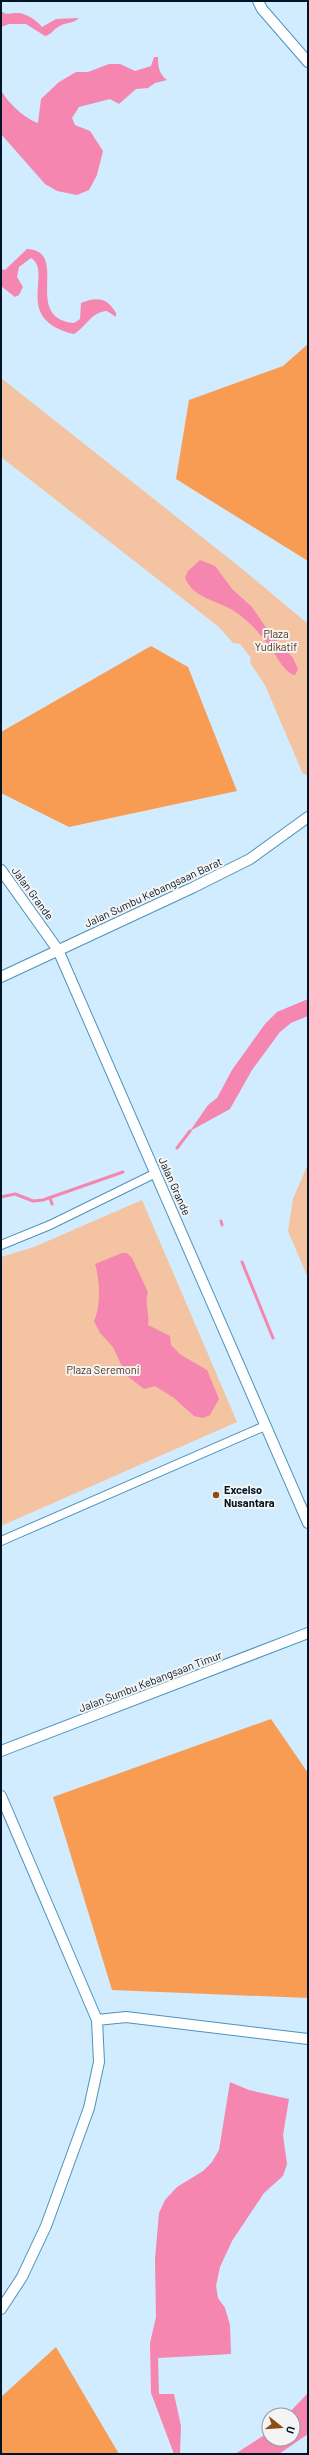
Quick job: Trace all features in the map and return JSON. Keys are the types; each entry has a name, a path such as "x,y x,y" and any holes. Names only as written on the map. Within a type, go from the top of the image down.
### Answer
{"street":[{"path":"258,1 262,10 308,62"},
{"name":"Jalan Sumbu Kebangsaan Barat","path":"1,977 194,888 250,859 308,817"},
{"name":"Jalan Grande","path":"1,870 58,950 308,1523"},
{"path":"1,1245 50,1224 156,1173"},
{"path":"1,1541 265,1426"},
{"name":"Jalan Sumbu Kebangsaan Timur","path":"1,1751 308,1633"},
{"path":"1,1796 97,2020 99,2062 89,2108 46,2226 22,2277 1,2309"},
{"path":"97,2020 126,2017 308,2039"}],"green space":[{"name":"Plaza Yudikatif","path":"1,378 241,568 308,624 308,775 303,774 265,685 250,663 251,658 240,644 233,643 219,627 1,457"},
{"path":"308,1164 308,1278 288,1231 293,1199"},
{"name":"Plaza Seremoni","path":"142,1200 237,1422 1,1526 1,1257 34,1247"}],"shaded area":[{"path":"1,11 6,14 20,13 26,15 42,27 56,19 79,18 61,25 49,35 45,36 26,24 9,24 1,27"},
{"path":"154,57 158,57 160,70 162,75 167,80 155,83 148,88 136,89 119,104 110,99 79,107 72,118 75,125 90,131 103,151 97,175 89,190 77,195 57,191 45,184 1,134 1,90 17,110 27,118 38,123 41,99 59,82 76,72 88,72 109,64 120,64 135,71 151,66"},
{"path":"27,249 39,253 45,261 47,272 47,298 50,310 59,318 74,323 80,319 81,303 97,299 106,301 113,308 116,313 116,317 107,311 97,314 74,334 55,327 44,318 39,307 39,274 37,265 31,258 19,267 17,277 23,287 19,295 15,297 1,286 1,269 5,270"},
{"path":"308,344 308,561 176,479 189,400 283,366"},
{"path":"200,560 215,566 233,590 252,607 267,629 293,658 298,669 295,675 287,671 262,636 244,618 227,607 200,595 189,585 185,578 188,571"},
{"path":"151,646 188,667 237,791 69,827 1,793 1,732"},
{"path":"308,999 308,1016 291,1023 280,1032 252,1070 230,1109 190,1131 208,1105 217,1098 232,1070 265,1024 277,1012"},
{"path":"122,1253 127,1253 132,1258 148,1292 148,1325 170,1336 171,1345 181,1355 207,1370 219,1399 210,1415 203,1418 194,1416 174,1398 155,1386 144,1389 126,1375 113,1347 100,1333 94,1321 99,1301 98,1278 95,1264"},
{"path":"271,1719 308,1773 308,1998 112,1990 53,1797"},
{"path":"230,2082 249,2090 289,2099 283,2135 287,2164 283,2176 264,2193 232,2241 220,2267 216,2286 218,2298 225,2308 230,2325 231,2354 158,2358 159,2394 174,2394 181,2426 180,2454 174,2454 151,2393 150,2343 156,2317 155,2259 159,2213 165,2200 177,2187 203,2171 212,2162 219,2150"},
{"path":"56,2347 119,2454 1,2454 1,2397"},
{"path":"308,2393 308,2434 301,2439 301,2407 295,2407"},
{"path":"261,2437 261,2447 289,2447 279,2454 235,2454"}],"waterway":[{"path":"177,1148 190,1131"},
{"path":"1,1197 15,1194 33,1201 43,1200 123,1172"},
{"path":"50,1198 52,1204"},
{"path":"221,1221 222,1225"},
{"path":"242,1262 273,1338"}],"place":[{"name":"Excelso Nusantara","path":"216,1495"}]}
